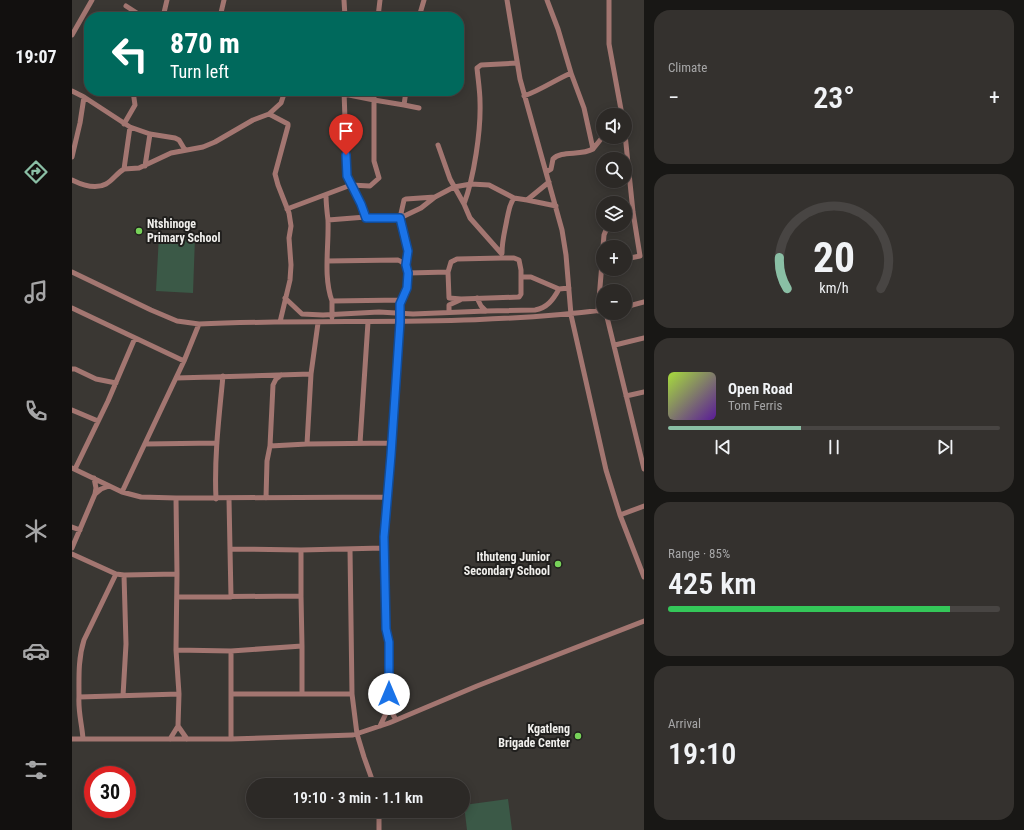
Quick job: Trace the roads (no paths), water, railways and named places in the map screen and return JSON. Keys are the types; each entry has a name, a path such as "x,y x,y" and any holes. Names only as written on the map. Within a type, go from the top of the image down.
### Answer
{"street":[{"path":"85,12 92,0"},
{"path":"165,12 167,0"},
{"path":"221,12 224,0"},
{"path":"344,0 345,12"},
{"path":"379,12 380,0"},
{"path":"420,12 424,0"},
{"path":"507,0 524,96 556,206 564,242 571,314 610,483 620,514 642,562 644,577"},
{"path":"547,0 584,108 593,149"},
{"path":"609,0 609,44 621,108"},
{"path":"126,6 135,12"},
{"path":"72,35 84,14"},
{"path":"464,204 471,184 478,133 480,103 477,68 481,65 517,63"},
{"path":"524,96 540,90 571,73"},
{"path":"72,91 84,97 130,128 179,140 185,150"},
{"path":"124,124 134,105 134,96"},
{"path":"124,169 134,170 171,153 203,147 215,142 253,120 269,114 281,103 283,96"},
{"path":"344,96 347,176 361,204 366,218"},
{"path":"359,96 419,108"},
{"path":"288,209 351,185 370,186 379,178 374,161 374,96"},
{"path":"404,105 405,96"},
{"path":"72,157 84,97"},
{"path":"269,114 288,124 275,174 288,209 290,220 290,280 280,322"},
{"path":"72,180 94,188 99,187 106,184 124,169 130,128"},
{"path":"145,166 150,134"},
{"path":"546,172 551,169 553,159 559,155 588,152 598,144"},
{"path":"626,144 633,212 642,256 632,258"},
{"path":"438,145 454,187 470,218 502,256"},
{"path":"527,200 549,182"},
{"path":"328,220 400,218 421,208 435,196 454,187 471,184 489,185 514,198 556,206"},
{"path":"326,195 328,220 327,261 330,296 332,301 332,322"},
{"path":"380,726 389,707 389,642 386,629 383,548 392,443 400,313 402,300 407,288 408,273 406,265 408,251 400,218 404,200 435,196"},
{"path":"502,256 503,233 508,219 510,206 514,198"},
{"path":"449,298 519,297 521,294 519,260 502,256 458,259 451,262 448,272 449,312"},
{"path":"327,261 398,260 406,265"},
{"path":"72,272 164,316 177,321 199,324 400,322 530,317 596,312"},
{"path":"408,273 448,272"},
{"path":"521,276 531,277 559,290 569,288"},
{"path":"285,298 302,314 379,312 414,314 535,310 543,308 554,298 559,290"},
{"path":"476,298 486,311"},
{"path":"449,305 461,299"},
{"path":"332,301 402,300"},
{"path":"632,305 644,302"},
{"path":"72,308 184,361"},
{"path":"521,322 530,317"},
{"path":"608,320 626,396 642,452 644,468"},
{"path":"307,444 311,374 318,322"},
{"path":"360,443 368,322"},
{"path":"122,492 184,361 199,324"},
{"path":"135,338 116,383 73,469 122,492 141,497 216,499 387,497"},
{"path":"614,345 644,338"},
{"path":"72,369 96,379 116,383"},
{"path":"176,378 311,374"},
{"path":"266,498 267,461 270,446 273,385 276,379 281,375"},
{"path":"216,499 215,478 223,376"},
{"path":"626,396 644,392"},
{"path":"72,410 98,421"},
{"path":"145,444 217,443"},
{"path":"270,446 392,443"},
{"path":"72,548 95,494 96,488 94,478"},
{"path":"95,494 101,489 109,486"},
{"path":"170,739 178,726 179,694 176,650 178,597 176,498"},
{"path":"229,498 231,596"},
{"path":"620,514 644,506"},
{"path":"72,527 80,530"},
{"path":"230,550 383,548"},
{"path":"350,549 352,694 357,734 372,778"},
{"path":"301,550 302,694"},
{"path":"72,554 116,574 177,574"},
{"path":"83,738 83,729 78,711 79,661 84,640 116,574"},
{"path":"123,696 126,638 124,575"},
{"path":"178,597 301,596"},
{"path":"72,739 187,739 349,736 396,720 477,686 644,621"},
{"path":"176,650 231,651 302,646"},
{"path":"231,651 231,738"},
{"path":"79,697 179,694"},
{"path":"232,694 352,694"},
{"path":"389,707 396,720"},
{"path":"178,726 187,739"},
{"path":"379,818 379,830"}],"place":[{"name":"Ntshinoge Primary School","path":"139,231"},
{"name":"Ithuteng Junior Secondary School","path":"558,564"},
{"name":"Kgatleng Brigade Center","path":"578,736"}]}
